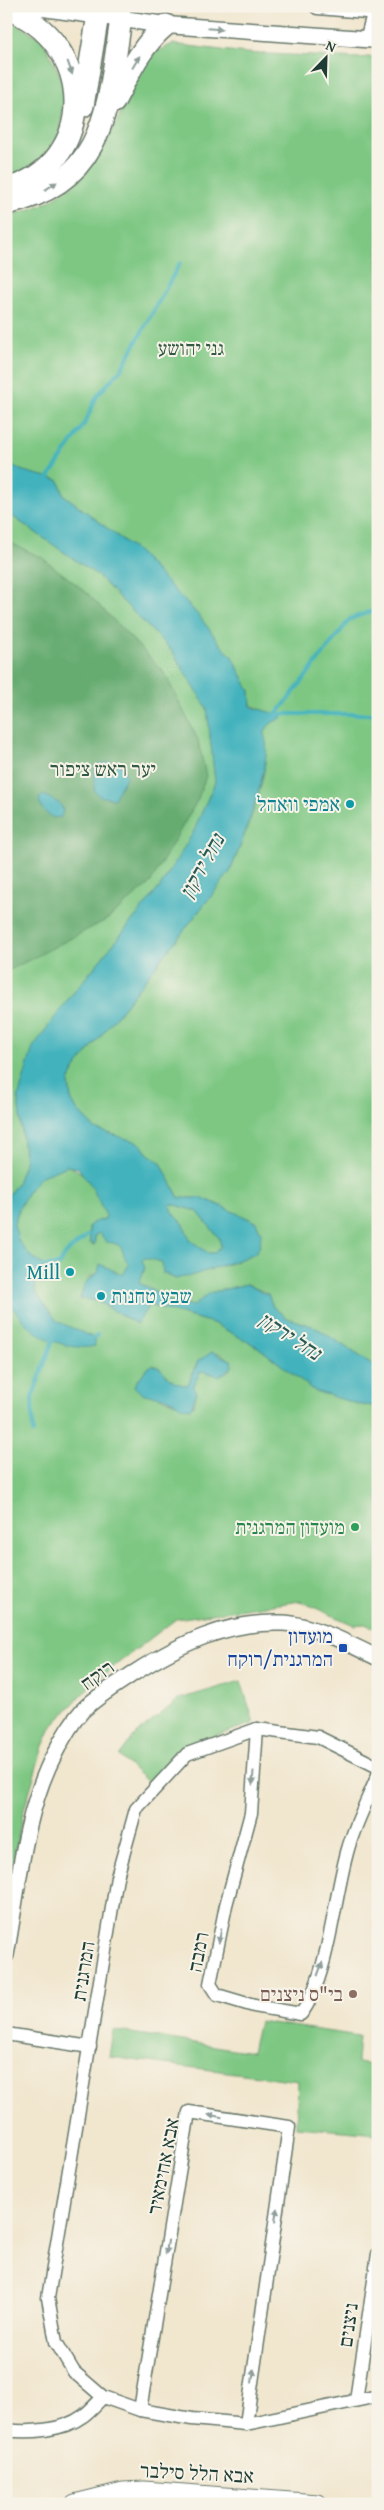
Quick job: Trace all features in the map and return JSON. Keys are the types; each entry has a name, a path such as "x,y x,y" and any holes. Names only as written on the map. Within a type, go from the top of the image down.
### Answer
{"highway":[{"path":"6,9 32,21 53,39 66,58 74,86 75,107 68,137 56,156 34,177"},
{"path":"6,190 34,177 62,155 75,131 86,93 100,11"},
{"path":"97,136 106,111 120,12"},
{"path":"6,204 38,195 60,180 85,156 137,60 152,38 166,25"}],"main road":[{"path":"29,6 120,12 166,25 372,40"},
{"path":"318,6 370,9"},
{"name":"אבא הלל סילבר","path":"75,2504 124,2492 144,2491 318,2504"}],"street":[{"path":"370,9 372,40"},
{"name":"רוקח","path":"6,1955 31,1820 46,1771 64,1735 81,1712 95,1700 166,1653 206,1634 248,1624 283,1623 294,1625 342,1640 378,1658"},
{"name":"המרגנית","path":"103,2397 74,2372 56,2342 48,2298 118,1877 136,1808 188,1754 256,1729 318,1737 378,1767"},
{"name":"רמבה","path":"256,1729 251,1813 226,1905 210,1984 217,1995 254,2006 301,2014 306,2007 323,1963 348,1849 378,1775"},
{"path":"6,2034 90,2047"},
{"name":"אבא אחימאיר","path":"140,2410 189,2112 289,2128 246,2424"},
{"name":"ניצנים","path":"356,2400 378,2254"},
{"path":"6,2430 27,2432 53,2428 81,2417 103,2397 140,2410 192,2419 246,2424 378,2396"}],"green space":[{"path":"6,18 42,39 66,87 60,133 42,161 6,181"},
{"name":"גני יהושע","path":"173,44 246,53 359,58 378,56 378,1368 315,1327 287,1318 273,1307 268,1294 247,1284 209,1293 194,1306 169,1301 157,1292 139,1283 144,1271 141,1260 145,1258 162,1262 165,1273 175,1279 232,1263 255,1253 256,1222 203,1198 179,1198 161,1163 147,1153 140,1143 95,1129 77,1110 71,1099 69,1083 74,1070 230,872 258,797 264,772 264,739 266,729 270,723 281,718 251,705 250,691 231,655 224,649 199,616 137,551 64,495 59,481 23,471 6,463 6,216 31,209 52,199 69,188 83,174 106,141 149,58"},
{"name":"יער ראש ציפור","path":"6,512 97,575 172,651 207,708 215,782 193,833 160,887 66,1002 18,1098 25,1161 17,1183 6,1199"},
{"name":"יער ראש ציפור","path":"6,541 41,557 86,592 164,672 198,740 206,776 198,799 150,883 108,919 6,972"},
{"path":"67,1166 81,1173 87,1179 97,1193 104,1208 105,1219 94,1222 89,1226 90,1243 93,1246 95,1235 100,1233 110,1242 115,1242 121,1246 129,1264 124,1275 98,1273 89,1277 80,1299 97,1301 137,1324 149,1305 213,1323 258,1347 315,1391 361,1405 378,1406 378,1630 365,1624 354,1625 300,1601 176,1619 95,1681 52,1726 43,1746 22,1817 6,1902 6,1229 14,1224 24,1198 32,1185 42,1176","holes":["218,1353 231,1360 232,1367 225,1373 215,1375 204,1371 200,1372 193,1387 197,1392 193,1406 171,1402 134,1386 147,1368 162,1371 176,1384 188,1385 197,1363 204,1357"]},
{"path":"172,1204 197,1211 219,1238 221,1246 215,1253 208,1253 190,1240 183,1223 172,1212 170,1206"},
{"path":"241,1681 254,1723 183,1747 151,1785 119,1756 133,1737 179,1699"},
{"path":"259,2021 359,2036 357,2062 378,2065 378,2134 296,2127 298,2081 109,2057 113,2030 252,2052"}],"water":[{"name":"נחל ירקון","path":"6,463 23,471 59,481 64,495 137,551 199,616 224,649 231,655 250,691 251,706 283,717 269,725 264,735 266,746 265,762 261,781 230,872 74,1070 69,1083 71,1099 77,1110 95,1129 140,1143 147,1153 161,1163 179,1198 203,1198 256,1222 261,1233 260,1246 255,1253 194,1275 175,1279 165,1273 163,1274 162,1262 145,1258 142,1260 145,1268 139,1283 157,1292 169,1301 194,1306 209,1293 247,1284 268,1294 273,1307 287,1318 315,1327 378,1368 378,1406 361,1405 315,1391 258,1347 213,1323 149,1305 137,1324 97,1301 80,1299 86,1283 98,1273 100,1264 123,1275 129,1264 120,1246 106,1242 100,1233 95,1235 94,1245 90,1243 89,1226 94,1222 105,1219 106,1216 91,1185 78,1168 67,1166 42,1176 31,1187 19,1208 14,1224 19,1242 28,1254 45,1266 36,1281 35,1291 57,1321 94,1338 95,1346 73,1346 42,1336 20,1317 6,1300 6,1199 17,1183 25,1161 18,1098 33,1047 66,1002 160,887 193,833 215,782 207,708 172,651 97,575 6,512","holes":["172,1204 197,1211 219,1238 221,1246 215,1253 208,1253 190,1240 183,1223 172,1212 170,1206"]},
{"path":"109,762 120,766 124,770 126,777 114,799 99,796 94,790 95,765"},
{"path":"44,795 60,804 63,810 61,817 54,818 48,815 40,805 39,798"},
{"path":"212,1352 231,1360 232,1367 219,1376 204,1371 200,1372 193,1387 197,1392 191,1408 184,1407 163,1397 142,1393 134,1386 147,1368 153,1365 162,1370 170,1380 188,1385 198,1361"}],"waterway":[{"path":"47,480 85,423 97,396 122,368 180,263"},
{"path":"277,714 350,619 378,609"},
{"path":"275,714 378,714"},
{"path":"45,1266 59,1265 66,1253 88,1235"},
{"path":"40,1274 50,1280"},
{"path":"94,1338 98,1335"},
{"path":"33,1433 32,1398 53,1340"}],"place":[{"name":"אמפי וואהל","path":"350,804"},
{"name":"Mill","path":"70,1272"},
{"name":"שבע טחנות","path":"101,1296"},
{"name":"מועדון המרגנית","path":"355,1527"},
{"name":"מועדון המרגנית/רוקח","path":"343,1648"},
{"name":"בי\"ס ניצנים","path":"353,1994"}]}
